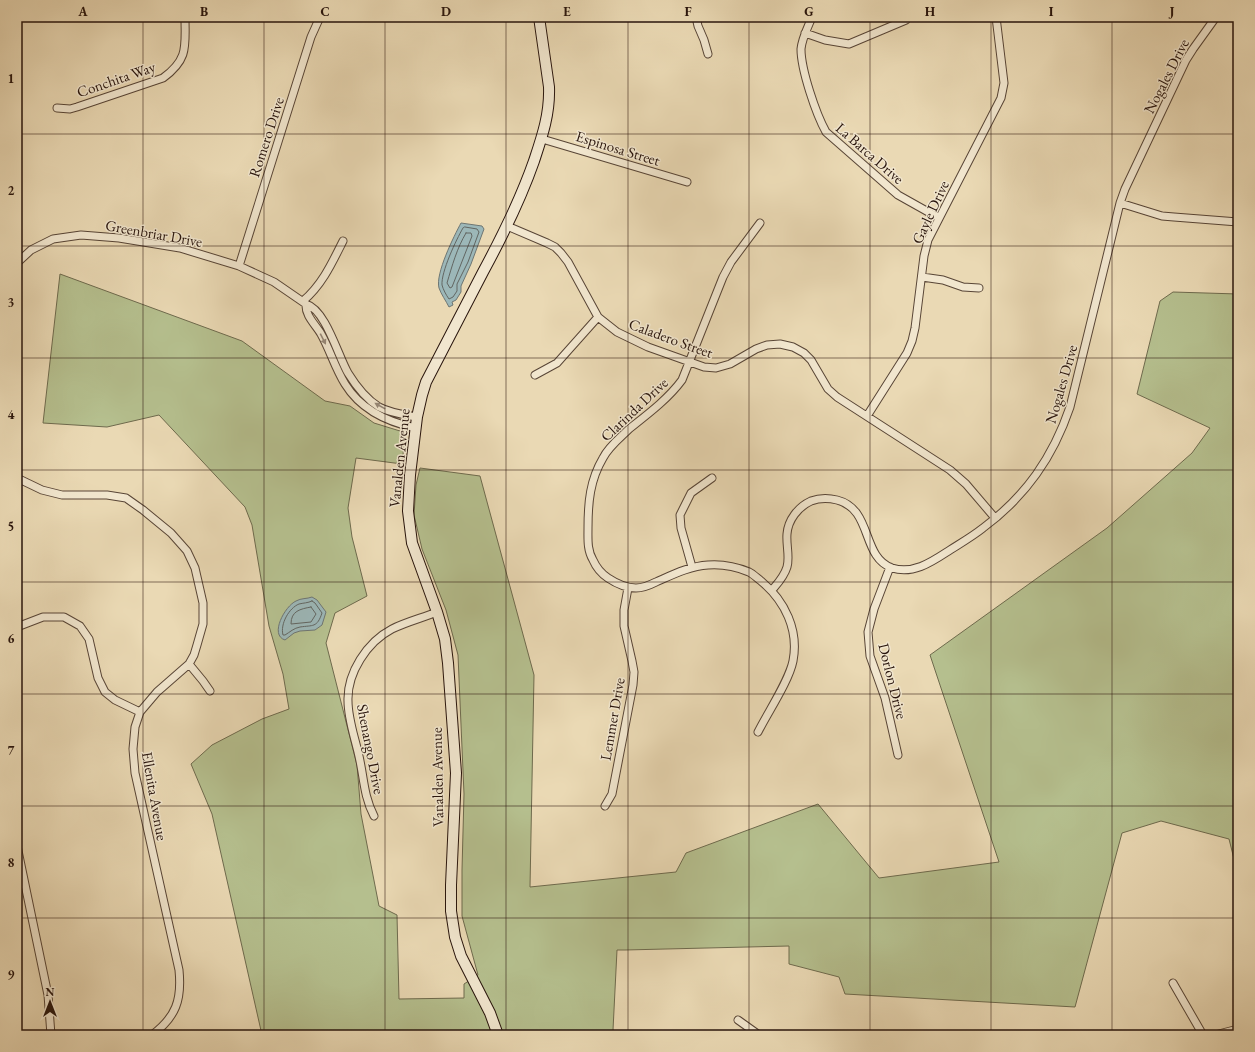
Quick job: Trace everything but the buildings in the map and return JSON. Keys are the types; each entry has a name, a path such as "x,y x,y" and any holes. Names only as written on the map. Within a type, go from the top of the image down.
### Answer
{"main road":[{"name":"Vanalden Avenue","path":"498,1035 490,1013 461,956 455,937 451,911 456,773 448,663 445,639 437,612 412,543 408,511 409,483 417,422 426,382 507,226 523,192 542,139 548,111 549,87 539,17"}],"street":[{"name":"Conchita Way","path":"57,108 77,107 163,78 175,70 185,49 185,17"},
{"name":"Romero Drive","path":"239,266 311,37 320,17"},
{"path":"696,17 708,54"},
{"name":"La Barca Drive","path":"812,17 805,33 801,48 802,62 818,119 826,132 898,195 939,218"},
{"name":"Gayle Drive","path":"867,416 907,353 915,328 924,256 928,240 1001,98 1004,83 996,17"},
{"name":"Nogales Drive","path":"890,568 902,570 914,569 927,565 983,529 1021,494 1050,455 1065,422 1074,395 1120,203 1125,189 1186,60 1216,17"},
{"path":"805,33 825,40 849,44 906,20"},
{"name":"Espinosa Street","path":"542,139 687,182"},
{"path":"1120,203 1162,216 1174,218 1238,222"},
{"name":"Clarinda Drive","path":"628,588 616,584 602,574 592,560 588,545 588,505 589,493 594,475 603,456 614,442 674,391 682,380 723,277 731,262 760,223"},
{"name":"Caladero Street","path":"507,226 555,247 568,262 598,317 616,332 648,347 704,367 716,368 730,364 756,349 767,345 780,344 793,347 804,353 811,360 828,389 837,397 950,470 966,484 995,518"},
{"name":"Greenbriar Drive","path":"17,263 31,250 53,239 81,235 118,238 180,248 239,266 274,282 305,303"},
{"path":"343,241 323,279 305,303 306,309 321,334 341,376 350,391 367,408 385,419 417,422"},
{"path":"922,276 943,280 963,287 979,288"},
{"path":"535,375 557,363 598,317"},
{"name":"Ellenita Avenue","path":"17,478 42,490 62,495 107,495 126,498 171,533 187,551 195,568 203,603 203,624 194,655 189,664 157,692 140,712 135,727 135,773 180,984 174,1012 164,1026 152,1035"},
{"path":"692,567 681,528 680,515 691,494 712,478"},
{"path":"772,590 782,579 787,567 787,534 789,524 794,514 806,504 821,499 831,498 852,508 860,518 876,556 890,568"},
{"path":"628,588 648,586 692,567 707,565 727,566 750,572 772,590 784,606 790,621 794,646 793,661 789,674 758,732"},
{"name":"Dorlon Drive","path":"890,568 874,609 868,632 870,656 885,698 898,755"},
{"name":"Lemmer Drive","path":"605,806 612,794 633,685 632,661 624,626 624,610 628,588"},
{"name":"Shenango Drive","path":"374,816 366,799 361,764 348,701 349,686 357,664 378,637 392,629 437,612"},
{"path":"17,626 42,617 64,617 80,626 89,639 98,678 105,692 116,700 140,712"},
{"path":"189,664 210,691"},
{"path":"17,846 48,995 51,1035"},
{"path":"1173,983 1204,1035"},
{"path":"738,1020 759,1035"},
{"path":"1215,1035 1238,1029"}],"green space":[{"path":"60,274 242,341 325,401 350,406 374,423 400,431 405,436 402,464 356,458 348,508 352,537 367,596 335,613 326,643 357,765 361,814 379,906 397,915 399,999 464,998 464,984 478,975 462,916 464,794 458,655 446,610 422,549 414,515 416,485 420,468 480,476 534,675 530,887 676,872 686,853 818,804 879,878 999,862 930,655 1107,528 1192,453 1210,428 1137,394 1160,301 1173,292 1238,294 1238,864 1235,863 1229,839 1161,821 1122,833 1075,1007 845,994 839,977 789,964 789,946 617,950 613,1030 623,1035 262,1035 212,814 191,764 212,745 262,719 289,709 283,674 269,626 252,525 245,507 159,415 107,427 43,423"}],"water":[{"path":"461,223 482,226 484,229 461,286 461,292 456,300 452,302 453,305 449,307 439,288 440,274 446,255"},
{"path":"312,597 317,600 326,612 322,625 315,630 294,633 285,640 280,637 278,632 280,620 287,608 298,600"}]}
